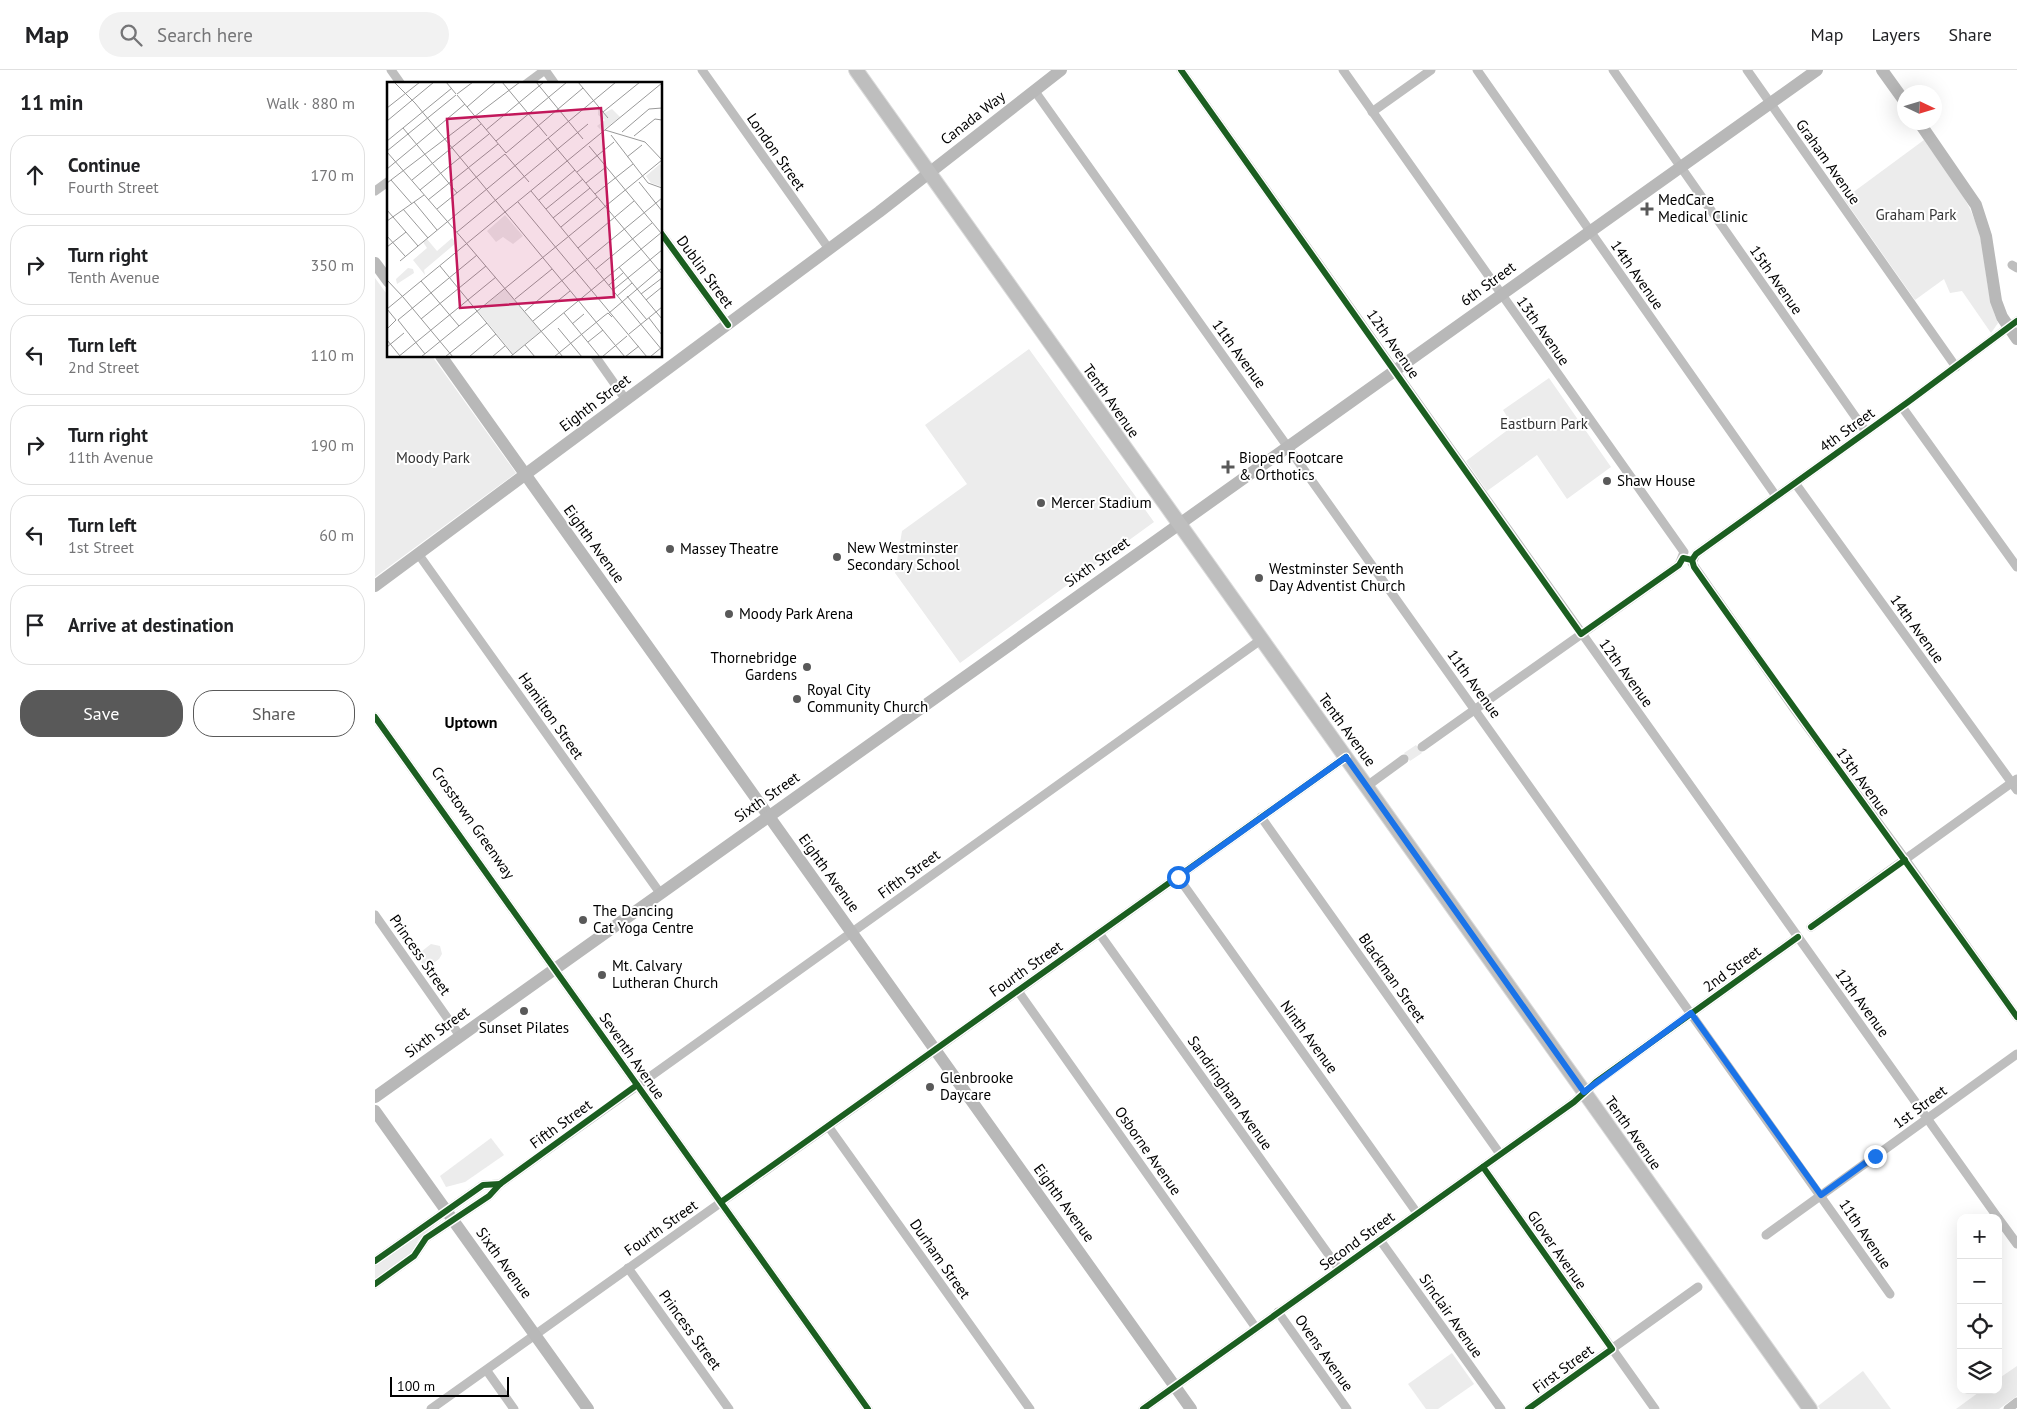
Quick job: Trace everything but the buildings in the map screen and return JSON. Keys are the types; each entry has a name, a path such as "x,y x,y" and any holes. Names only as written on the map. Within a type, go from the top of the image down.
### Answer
{"main road":[{"name":"Tenth Avenue","path":"856,70 1810,1409"}],"street":[{"path":"391,70 400,82"},
{"path":"528,82 545,70 554,82"},
{"name":"London Street","path":"702,70 829,249"},
{"name":"Canada Way","path":"929,173 1061,70"},
{"name":"12th Avenue","path":"1181,70 1995,1214"},
{"name":"13th Avenue","path":"1343,70 1682,547 1688,559 1787,699 2017,1017"},
{"path":"1372,112 1431,70"},
{"name":"14th Avenue","path":"1477,70 1775,496"},
{"name":"15th Avenue","path":"1613,70 1866,432"},
{"name":"Graham Avenue","path":"1747,70 1955,367"},
{"name":"6th Street","path":"1179,524 1817,70"},
{"path":"1882,70 1897,91"},
{"name":"11th Avenue","path":"1034,90 1890,1294"},
{"path":"1924,130 1976,205 1986,236 1996,301 2013,324 2017,339"},
{"name":"Eighth Street","path":"375,586 728,325 929,173"},
{"path":"375,191 387,182"},
{"name":"Dublin Street","path":"663,236 728,325"},
{"path":"375,263 387,279"},
{"name":"4th Street","path":"1422,747 1902,407 2013,324"},
{"name":"Eighth Avenue","path":"442,358 1191,1409"},
{"path":"596,358 626,400"},
{"path":"1902,407 2017,567"},
{"name":"14th Avenue","path":"1795,483 2015,784"},
{"name":"Sixth Street","path":"375,1097 1179,524"},
{"name":"Hamilton Street","path":"419,555 660,893"},
{"name":"Fifth Street","path":"375,1261 449,1216 489,1196 499,1184 1262,639"},
{"name":"Seventh Avenue","path":"375,717 868,1409"},
{"name":"Fourth Street","path":"437,1407 535,1334 1346,757"},
{"path":"1367,786 1404,759"},
{"path":"1811,927 2015,784"},
{"name":"Blackman Street","path":"1261,817 1500,1154"},
{"name":"Ninth Avenue","path":"1178,877 1417,1213"},
{"name":"Princess Street","path":"375,915 460,1036"},
{"name":"Sandringham Avenue","path":"1099,933 1339,1269"},
{"name":"2nd Street","path":"1584,1092 1798,937"},
{"name":"Osborne Avenue","path":"1018,991 1256,1328"},
{"name":"1st Street","path":"1766,1235 2017,1054"},
{"name":"Second Street","path":"1143,1409 1584,1092"},
{"name":"Sixth Avenue","path":"375,1111 588,1409"},
{"name":"Durham Street","path":"828,1126 1030,1409"},
{"name":"Glover Avenue","path":"1483,1166 1655,1409"},
{"name":"Fifth Street","path":"375,1284 414,1256 426,1238 449,1216"},
{"name":"12th Avenue","path":"2002,1223 2017,1244"},
{"name":"Sinclair Avenue","path":"1380,1240 1501,1409"},
{"name":"Princess Street","path":"628,1268 729,1409"},
{"name":"First Street","path":"1528,1409 1698,1288"},
{"name":"Ovens Avenue","path":"1278,1312 1347,1409"},
{"path":"487,1371 514,1409"},
{"path":"2008,1409 2017,1402"}],"green space":[{"name":"Graham Park","path":"1924,140 1956,184 1975,220 1982,244 1988,289 1998,323 1991,333 1962,291 1950,293 1944,279 1915,300 1844,199"},
{"name":"Moody Park","path":"375,278 387,294 387,358 433,358 516,473 375,577"},
{"name":"Mercer Stadium","path":"1029,349 1154,522 960,663 895,573 902,531 967,484 925,425"},
{"name":"Eastburn Park","path":"1549,378 1611,467 1567,499 1537,455 1487,491 1466,461 1513,426 1503,410"},
{"path":"1416,745 1422,753 1410,761 1404,753"},
{"path":"431,944 440,946 442,954 439,959 425,969 417,955"},
{"path":"491,1138 504,1155 465,1182 446,1187 440,1176"},
{"path":"437,1220 438,1222 419,1239 411,1254 375,1279 375,1265"},
{"path":"1452,1353 1474,1384 1438,1409 1426,1409 1408,1384"},
{"path":"2017,1366 2017,1396 1999,1409 1956,1409 1977,1394 2002,1394 2002,1376"},
{"path":"1863,1371 1891,1409 1820,1409 1818,1406"}],"cycle path":[{"path":"1181,70 1581,634 1679,565 1683,558 1692,560"},
{"path":"663,236 728,325"},
{"path":"1692,560 1696,554 1908,402 2017,321"},
{"path":"1692,560 1694,567 2017,1017"},
{"name":"Crosstown Greenway","path":"375,717 868,1409"},
{"path":"721,1202 1346,757"},
{"path":"1811,927 1905,860"},
{"path":"1143,1409 1574,1102 1596,1082 1798,937"},
{"path":"375,1284 414,1256 426,1238 489,1196 500,1184 637,1085"},
{"path":"1483,1167 1612,1349 1528,1409"},
{"path":"375,1261 483,1185 500,1184"}],"place":[{"name":"MedCare Medical Clinic","path":"1647,209"},
{"name":"Bioped Footcare & Orthotics","path":"1228,467"},
{"name":"Shaw House","path":"1607,481"},
{"name":"Mercer Stadium","path":"1041,503"},
{"name":"Massey Theatre","path":"670,549"},
{"name":"New Westminster Secondary School","path":"837,557"},
{"name":"Westminster Seventh Day Adventist Church","path":"1259,578"},
{"name":"Moody Park Arena","path":"729,614"},
{"name":"Thornebridge Gardens","path":"807,667"},
{"name":"Royal City Community Church","path":"797,699"},
{"name":"The Dancing Cat Yoga Centre","path":"583,920"},
{"name":"Mt. Calvary Lutheran Church","path":"602,975"},
{"name":"Sunset Pilates","path":"524,1011"},
{"name":"Glenbrooke Daycare","path":"930,1087"}],"district":[{"name":"Uptown","path":"471,722"}],"route":[{"path":"1178,877 1346,757 1584,1092 1691,1013 1821,1195 1875,1156"}]}
